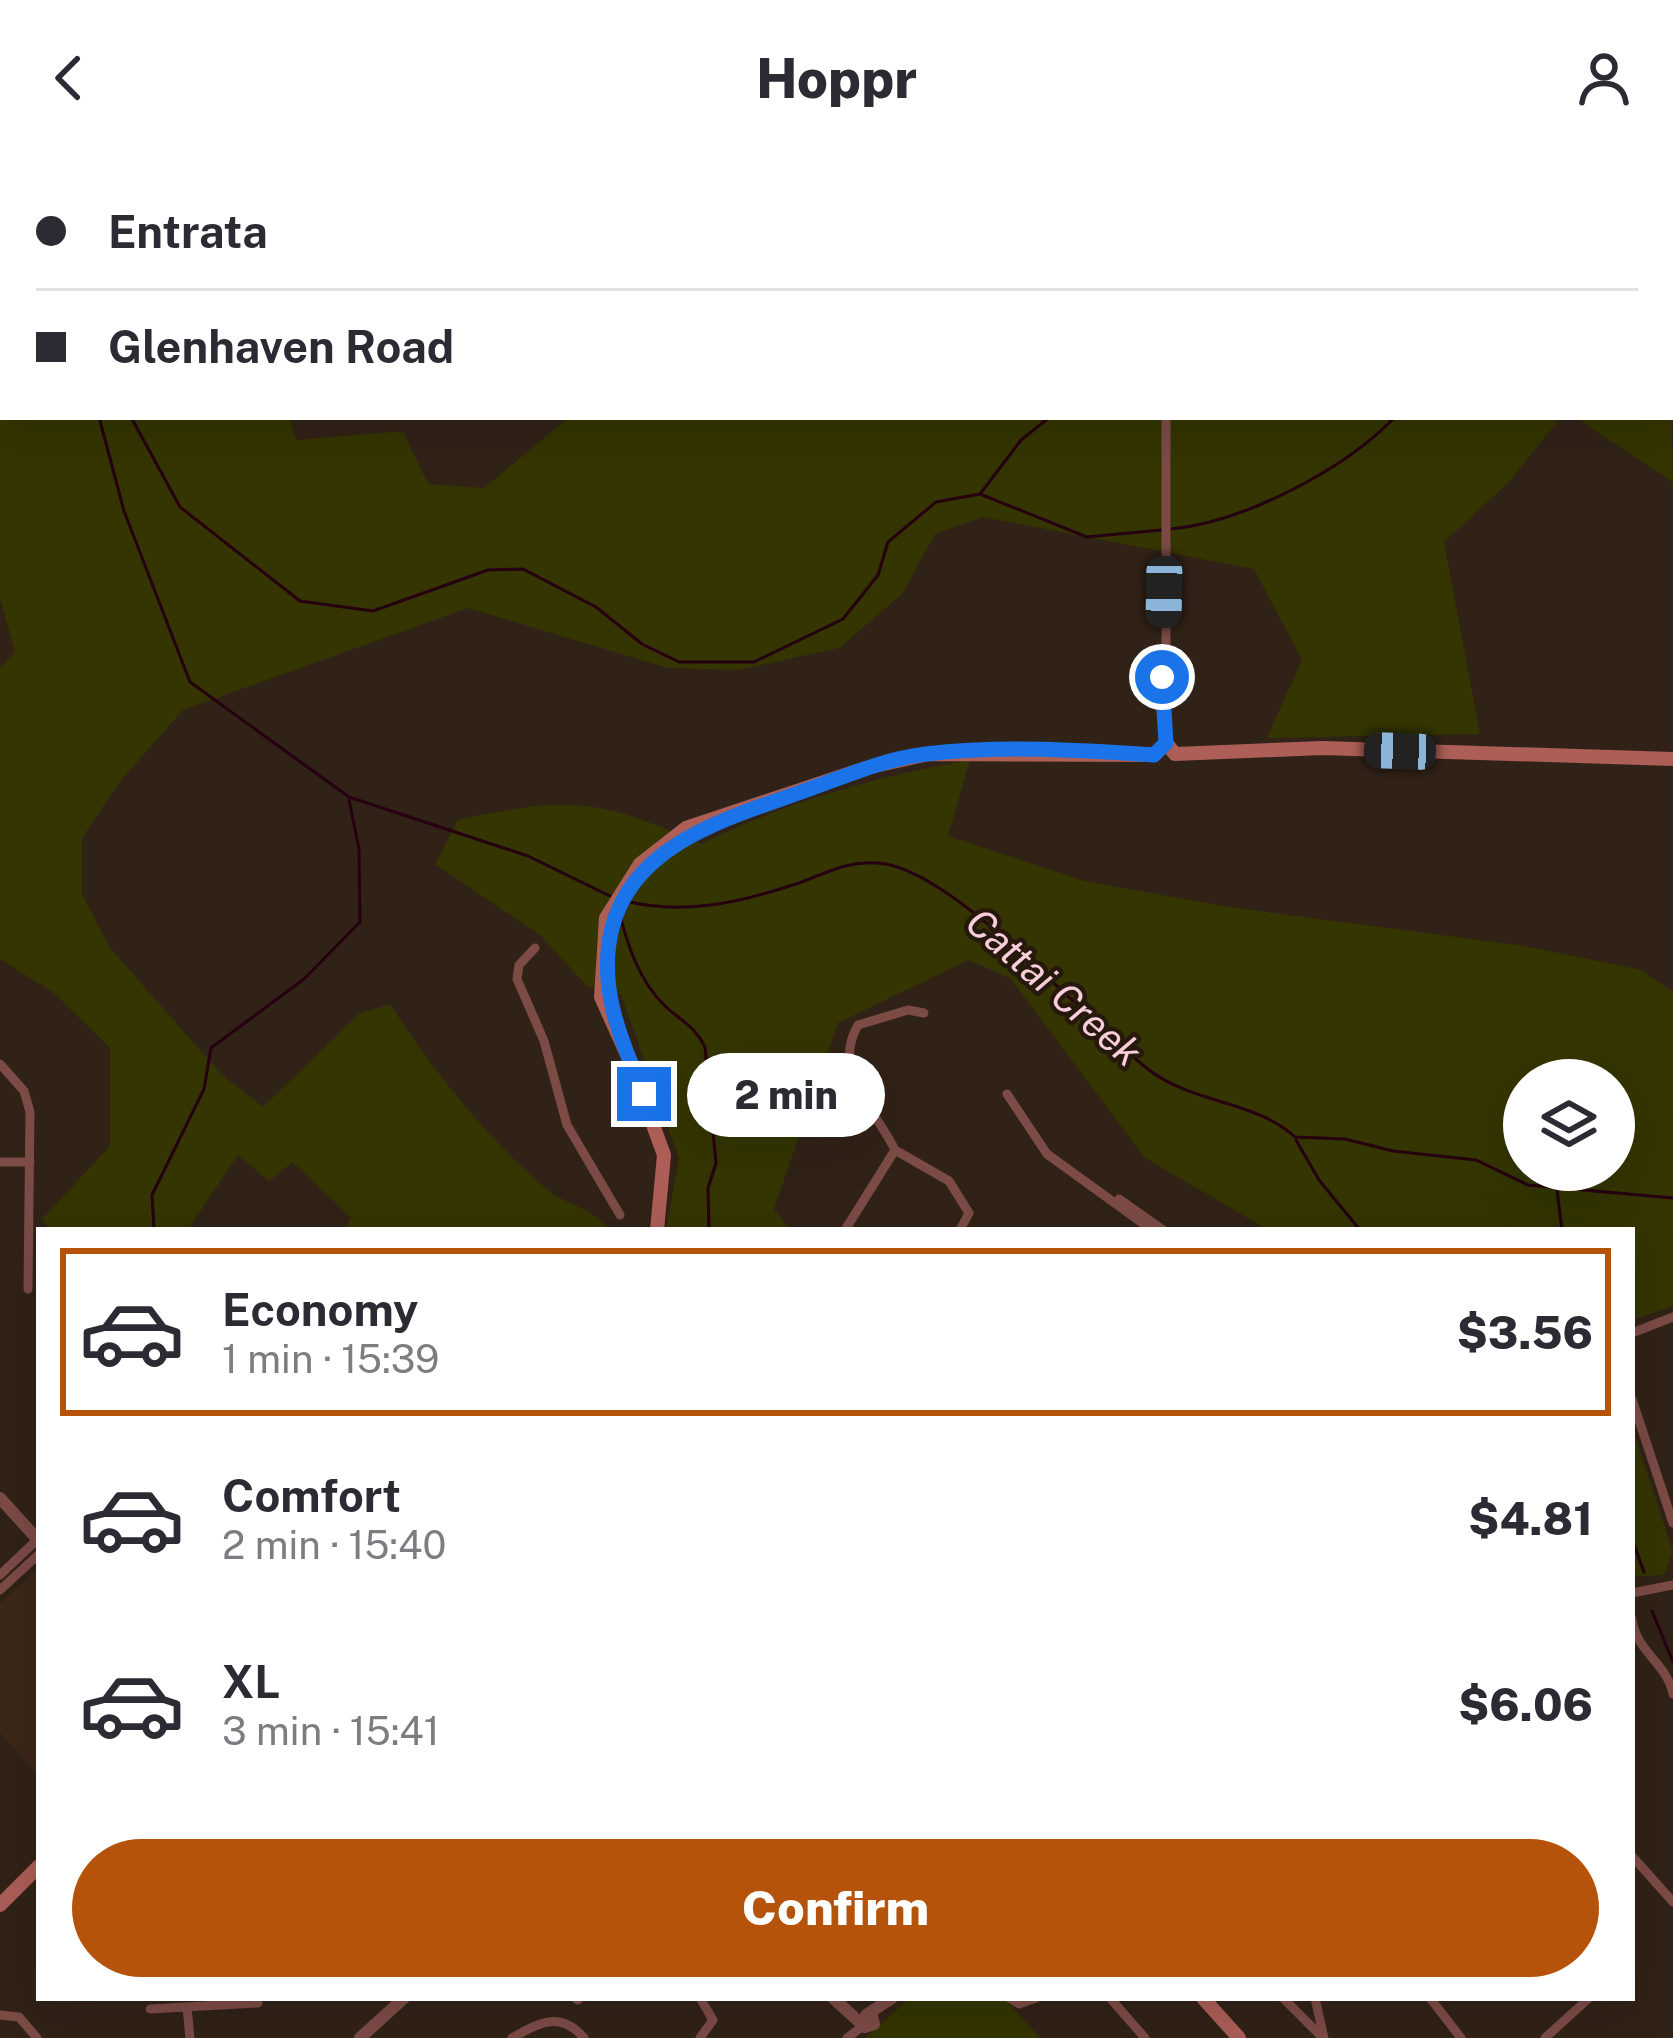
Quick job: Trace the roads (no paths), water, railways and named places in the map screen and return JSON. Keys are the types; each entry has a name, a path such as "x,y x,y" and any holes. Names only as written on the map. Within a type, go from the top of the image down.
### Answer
{"main road":[{"path":"657,1227 664,1155 601,997 607,918 629,884 665,851 743,810 866,768 928,754 1154,755 1164,765 1171,749 1322,748 1673,759"},
{"path":"0,1905 36,1869"},
{"path":"1194,2001 1227,2038"},
{"path":"1206,2001 1239,2038"}],"street":[{"path":"1166,420 1171,749"},
{"path":"535,948 519,964 517,979 544,1041 567,1125 620,1215"},
{"path":"924,1013 908,1010 858,1025 845,1058 850,1078 866,1094 895,1150 949,1181 969,1213 962,1227"},
{"path":"0,1064 27,1097 28,1289"},
{"path":"1007,1094 1047,1154 1148,1227"},
{"path":"1015,1110 1052,1150 1159,1227"},
{"path":"847,1227 895,1150"},
{"path":"0,1162 30,1162"},
{"path":"1635,1332 1673,1316"},
{"path":"1635,1408 1673,1523"},
{"path":"0,1498 36,1538"},
{"path":"0,1575 36,1542"},
{"path":"0,1590 36,1558"},
{"path":"1635,1592 1673,1585"},
{"path":"1635,1629 1640,1646 1665,1671 1673,1694"},
{"path":"1635,1859 1673,1902"},
{"path":"360,2038 401,2001"},
{"path":"700,2038 713,2020 702,2001"},
{"path":"837,2001 866,2021"},
{"path":"847,2038 889,2001"},
{"path":"1113,2001 1144,2038"},
{"path":"1286,2001 1324,2038"},
{"path":"1316,2001 1324,2038"},
{"path":"1432,2001 1461,2038"},
{"path":"1545,2038 1586,2001"},
{"path":"150,2009 258,2003"},
{"path":"187,2007 190,2038"},
{"path":"0,2014 19,2018 38,2038"},
{"path":"512,2038 544,2020 560,2020 584,2038"}],"waterway":[{"name":"Cattai Creek","path":"100,420 124,511 190,682 349,797 528,856 612,897"},
{"path":"133,420 180,507 300,601 373,611 488,570 523,569 596,607 642,644 679,662 754,662 843,619 878,575 888,542 936,502 980,494 1087,537 1161,530"},
{"path":"980,494 1021,440 1046,420"},
{"path":"1171,529 1230,516 1291,490 1349,456 1392,420"},
{"path":"154,1227 152,1195 204,1089 211,1048 304,979 360,922 359,849 349,800"},
{"name":"Cattai Creek","path":"621,900 667,907 711,905 856,864 877,863 907,871 979,917 1149,1070 1185,1090 1261,1116 1295,1137 1345,1139 1393,1151 1476,1160 1528,1185 1673,1198"},
{"path":"619,911 641,974 705,1047 716,1163 708,1188 709,1227"},
{"path":"1296,1140 1319,1180 1358,1227"},
{"path":"1557,1191 1562,1227"},
{"path":"1635,1547 1644,1572"},
{"path":"1652,1611 1673,1662"}]}
